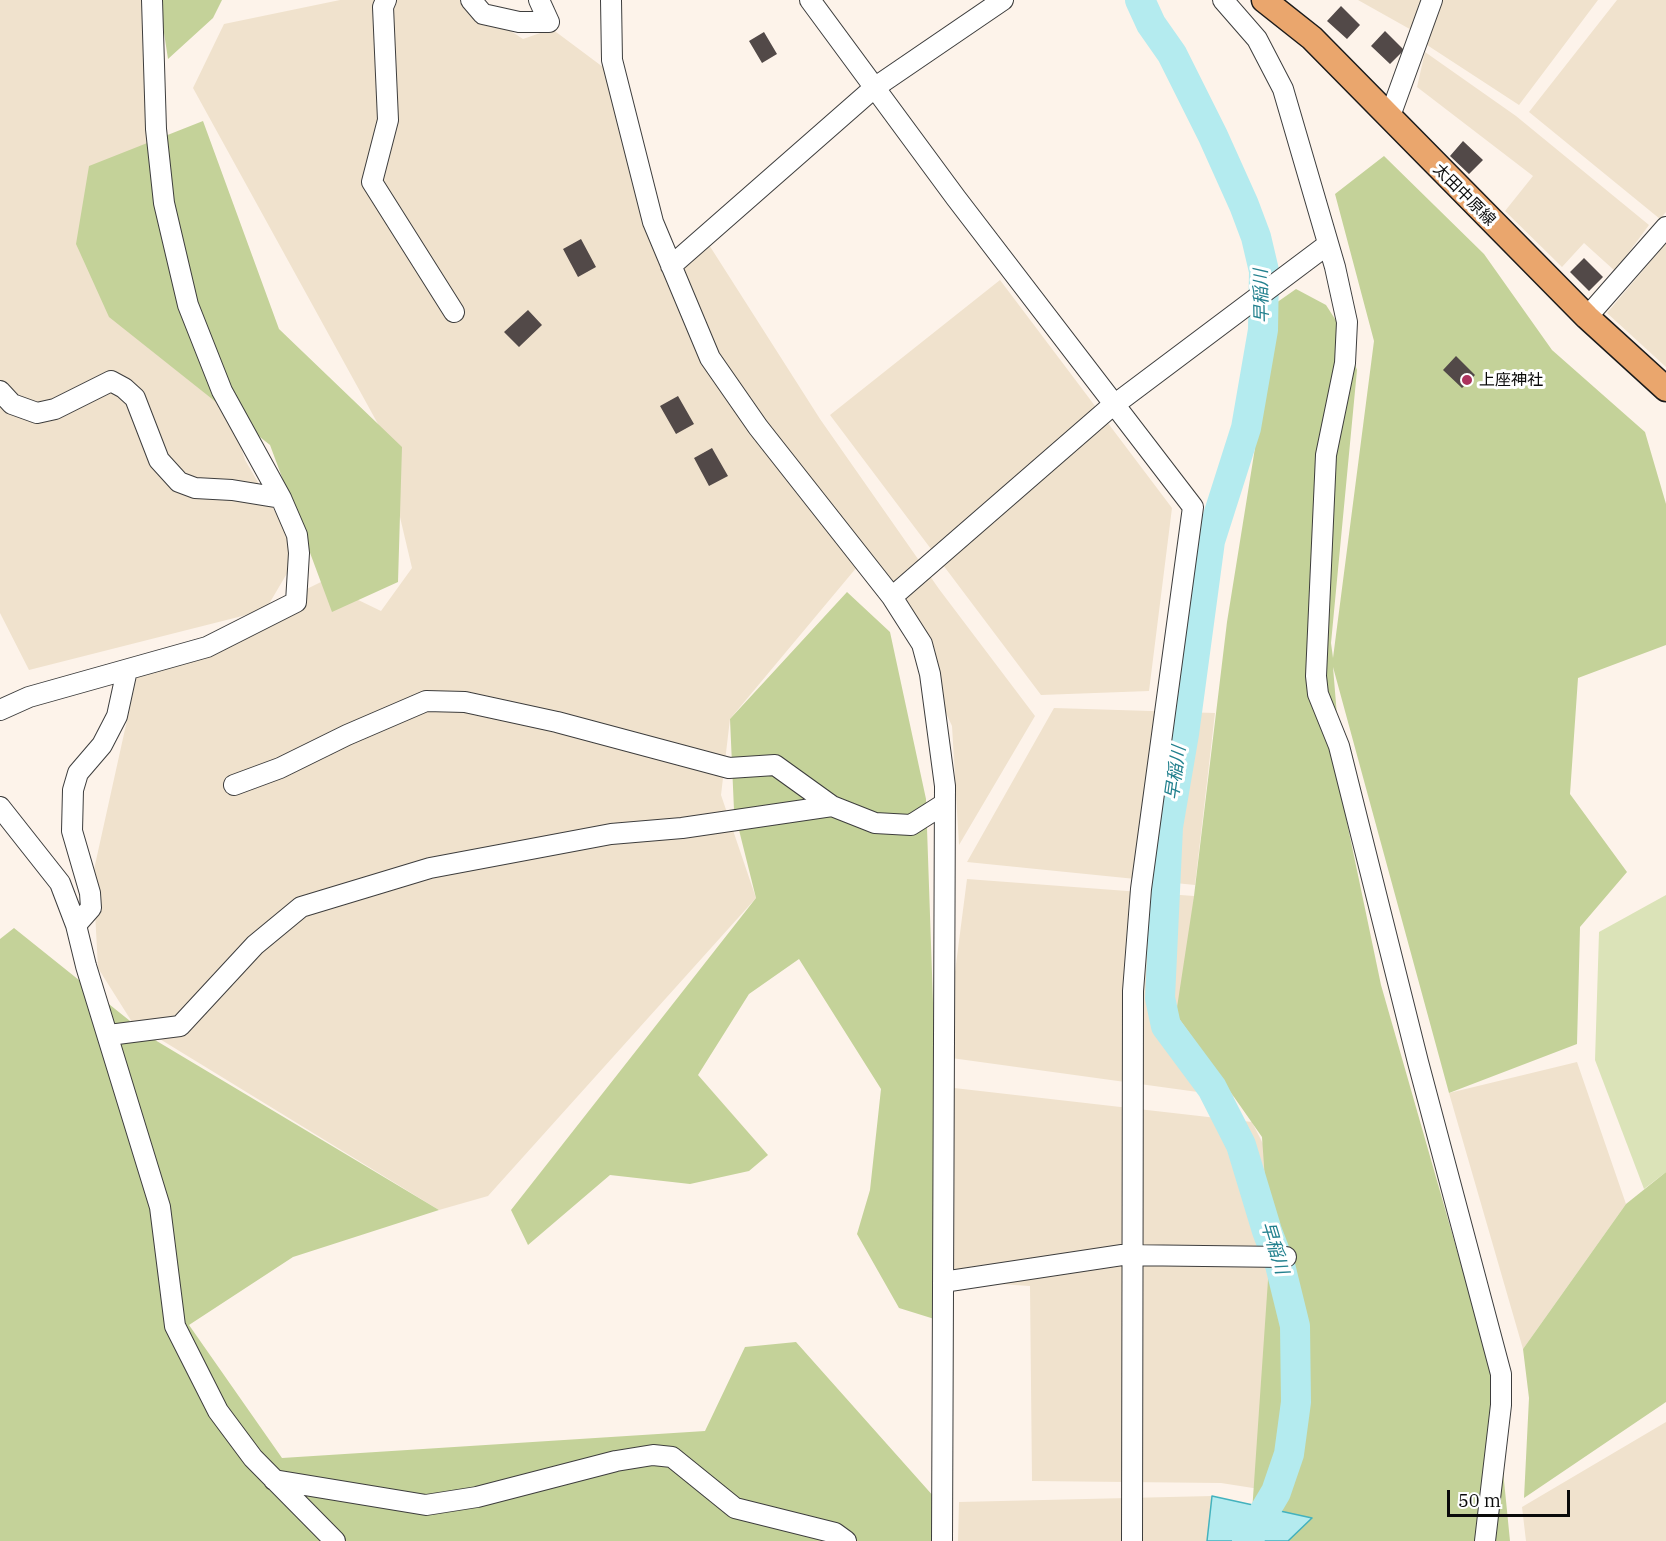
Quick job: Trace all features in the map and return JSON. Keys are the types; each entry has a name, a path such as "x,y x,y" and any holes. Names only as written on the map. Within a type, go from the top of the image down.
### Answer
{"main road":[{"name":"太田中原線","path":"1264,0 1312,38 1390,116 1434,165 1587,317 1666,389"}],"street":[{"path":"0,710 29,697 207,647 297,602 299,553 297,535 281,498 222,391 188,305 164,203 156,129 152,0"},
{"path":"386,0 383,7 388,120 372,182 454,312"},
{"path":"471,0 483,14 519,22 549,22 539,0"},
{"path":"611,0 612,60 652,222 710,358 758,427 892,597 921,644 930,674 945,786 942,1541"},
{"path":"810,0 874,88 1192,507 1141,889 1133,991 1132,1541"},
{"path":"671,266 874,88 1003,0"},
{"path":"1223,0 1257,39 1283,89 1347,322 1345,363 1326,455 1316,676 1318,694 1339,746 1418,1062 1501,1374 1501,1405 1485,1541"},
{"path":"1390,116 1432,0"},
{"path":"1587,317 1666,227"},
{"path":"892,597 1114,406 1327,245"},
{"path":"0,391 12,404 36,413 56,409 111,381 124,388 135,398 159,460 179,482 195,488 232,490 281,498"},
{"path":"76,925 91,908 90,893 72,831 73,790 78,773 102,745 117,716 127,670"},
{"path":"234,785 280,768 347,735 426,701 465,702 558,722 729,768 775,765 832,806 875,823 911,825 944,804"},
{"path":"109,1035 180,1026 255,945 301,907 320,900 430,868 611,834 682,828 832,806"},
{"path":"0,807 60,883 76,925 86,966 109,1035 160,1208 175,1326 218,1411 253,1458 334,1541"},
{"path":"943,1282 1122,1256 1286,1257"},
{"path":"274,1480 426,1505 477,1497 616,1461 653,1455 672,1457 735,1508 835,1533 846,1541"}],"shaded area":[{"path":"0,0 151,0 164,203 245,460 299,553 266,609 321,582 381,611 412,568 378,424 193,88 224,24 340,0 463,0 523,39 552,29 615,76 676,261 704,237 820,419 939,589 1035,716 959,845 952,726 897,605 862,561 730,719 721,795 756,898 488,1196 439,1210 132,1022 98,968 93,874 137,675 262,611 29,670 0,613"},
{"path":"1358,0 1421,0 1415,32"},
{"path":"1436,0 1598,0 1519,105 1427,45"},
{"path":"1617,0 1666,0 1666,212 1660,219 1529,112"},
{"path":"1425,52 1516,116 1649,225 1615,271 1584,243 1562,267 1505,211 1533,176 1417,87"},
{"path":"1666,243 1666,367 1607,313"},
{"path":"1000,280 1172,508 1149,691 1041,695 830,415"},
{"path":"1054,708 1215,713 1195,885 967,862"},
{"path":"967,879 1194,896 1190,1011 1234,1097 944,1057"},
{"path":"1577,1062 1626,1204 1523,1349 1449,1093"},
{"path":"954,1088 1252,1122 1329,1275 1317,1498 1221,1483 1032,1481 1030,1286 952,1281"},
{"path":"1666,1422 1666,1541 1526,1541 1522,1507"},
{"path":"1212,1496 1207,1541 958,1541 959,1502"}],"green space":[{"path":"159,0 222,0 213,18 168,59"},
{"path":"203,121 279,329 402,447 398,582 332,612 270,445 109,317 76,244 89,166"},
{"path":"1384,156 1484,254 1552,350 1645,432 1666,504 1666,645 1578,678 1570,794 1627,872 1580,927 1577,1044 1449,1093 1333,667 1345,813 1381,985 1494,1380 1510,1541 1250,1541 1270,1251 1262,1137 1176,1014 1194,896 1227,622 1255,448 1256,317 1296,289 1326,305 1344,333 1357,370 1331,643 1333,658 1374,341 1335,194"},
{"path":"847,592 890,632 926,799 944,1322 899,1308 857,1234 870,1190 881,1089 799,959 749,994 698,1075 768,1155 749,1171 690,1184 610,1175 528,1245 511,1210 756,898 734,810 730,719"},
{"path":"1666,895 1666,1172 1644,1189 1595,1060 1599,932"},
{"path":"14,928 150,1037 439,1210 293,1257 189,1325 282,1458 705,1431 745,1347 796,1342 943,1507 942,1541 0,1541 0,939"},
{"path":"1666,1172 1666,1402 1524,1498 1529,1398 1523,1349 1626,1204"}],"water":[{"path":"1212,1496 1312,1518 1288,1541 1207,1541"}],"building":[{"path":"1341,6 1360,25 1347,39 1327,21"},
{"path":"1385,31 1404,50 1390,64 1371,46"},
{"path":"764,32 777,54 762,63 749,41"},
{"path":"1463,141 1483,160 1469,174 1450,156"},
{"path":"581,239 596,267 578,277 563,249"},
{"path":"1584,258 1603,277 1589,291 1570,272"},
{"path":"528,310 542,325 519,347 504,332"},
{"path":"1456,356 1475,375 1462,388 1443,370"},
{"path":"678,396 694,424 676,434 660,406"},
{"path":"712,448 728,476 709,486 694,458"}],"waterway":[{"name":"早稲川","path":"1140,0 1151,24 1172,54 1213,136 1244,205 1256,237 1264,271 1263,330 1246,428 1210,541 1184,734 1168,827 1160,998 1166,1026 1212,1088 1241,1145 1267,1231 1280,1265 1295,1326 1296,1402 1289,1454 1276,1492 1247,1541"}],"place":[{"name":"上座神社","path":"1467,380"}]}
